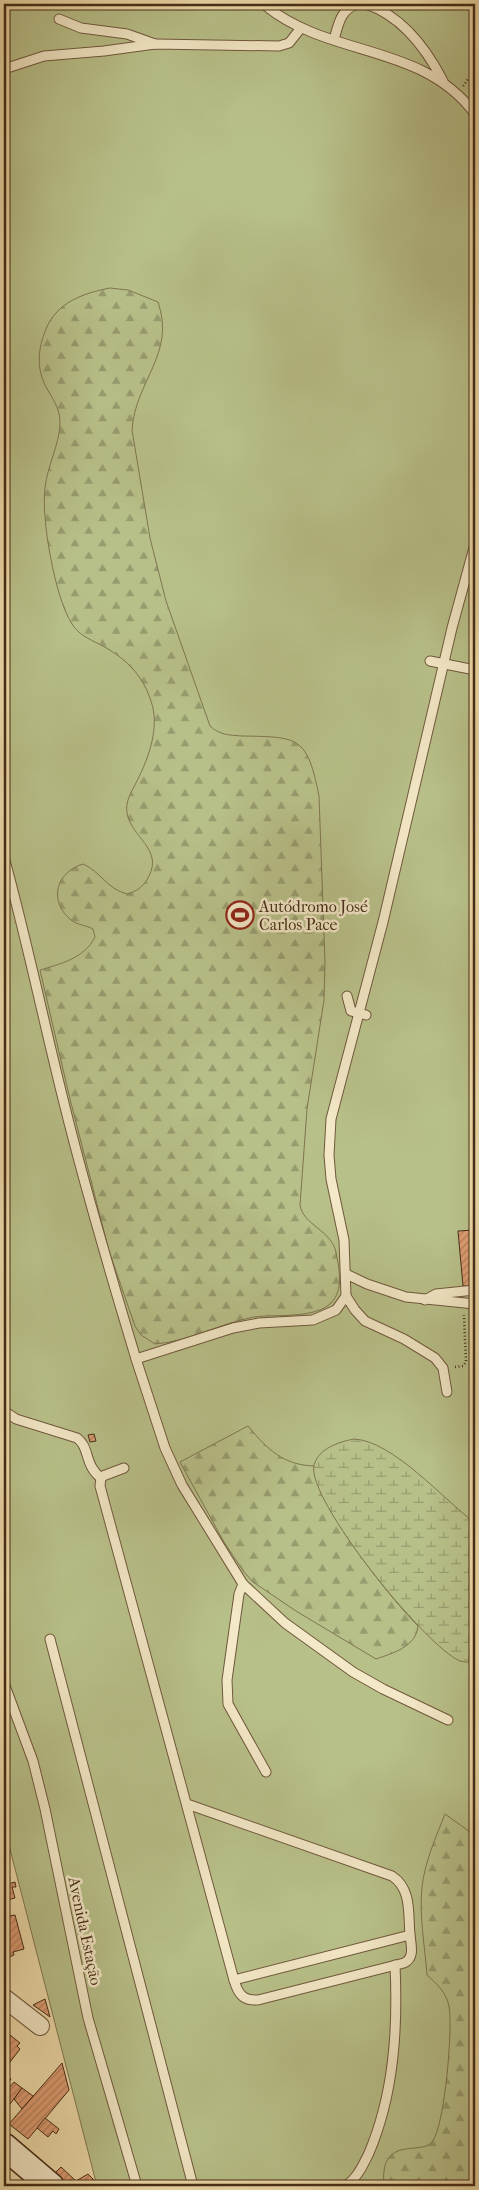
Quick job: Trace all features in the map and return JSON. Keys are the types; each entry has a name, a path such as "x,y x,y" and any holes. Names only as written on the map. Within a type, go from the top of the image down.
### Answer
{"street":[{"path":"4,1998 40,2026"},
{"path":"4,2146 50,2186"}],"lane":[{"path":"334,40 344,12 349,7 358,4"},
{"path":"366,4 384,11 410,33 424,48 443,81"},
{"path":"470,4 475,9"},
{"path":"266,6 301,28 391,58 443,81 458,94 475,114"},
{"path":"60,20 80,28 127,34 156,44"},
{"path":"4,69 44,56 156,44 279,46 289,43 301,28"},
{"path":"447,1392 444,1368 428,1352 365,1321 346,1296 344,1240 331,1179 328,1141 331,1119 362,1014 444,664 475,544"},
{"path":"430,661 475,670"},
{"path":"4,857 20,914 64,1105 98,1235 162,1440 182,1485 243,1584 285,1623 353,1672 383,1689 448,1720"},
{"path":"347,996 350,1010 362,1014"},
{"path":"346,1274 386,1291 425,1300 475,1304"},
{"path":"425,1300 436,1294 475,1290"},
{"path":"136,1359 233,1328 259,1323 313,1320 336,1310 346,1296"},
{"path":"4,1411 16,1418 77,1438 83,1444 90,1466 101,1478"},
{"path":"124,1468 107,1473 101,1478 100,1486 186,1804 234,1980 240,1995 245,1999 258,2000 395,1965 408,1961 411,1957 407,1894 400,1881 392,1876 186,1804"},
{"path":"243,1584 239,1594 227,1693 232,1712 266,1772"},
{"path":"50,1639 193,2186"},
{"name":"Avenida Estação","path":"4,1682 33,1761 45,1809 88,2018 137,2186"},
{"path":"234,1980 410,1935"},
{"path":"345,2186 350,2183 362,2167 375,2139 388,2098 396,2000 395,1965"}],"path":[{"path":"458,94 475,70"},
{"path":"444,1368 463,1366 465,1364 464,1302"}],"green space":[{"name":"Autódromo José Carlos Pace","path":"4,4 475,4 475,2186 97,2186 4,1826"},
{"path":"110,288 128,290 158,302 162,320 162,337 153,367 140,397 132,430 150,538 166,601 210,726 224,734 276,737 297,744 310,761 319,796 325,962 324,1000 307,1109 300,1205 306,1218 329,1238 333,1244 339,1272 338,1292 331,1303 315,1312 254,1317 229,1323 179,1340 155,1344 141,1335 135,1326 109,1251 69,1095 40,970 78,955 91,944 95,937 93,929 71,920 59,904 58,888 66,873 83,864 114,888 127,894 143,885 152,867 152,858 149,851 134,829 127,813 129,796 146,762 152,742 154,721 151,701 143,682 124,660 74,628 66,612 55,578 45,519 46,480 58,438 60,417 41,373 39,358 41,343 51,320 64,305 81,296"},
{"path":"248,1426 276,1454 293,1463 314,1466 318,1483 340,1526 390,1595 418,1626 413,1639 403,1648 376,1659 296,1611 253,1582 244,1572 224,1542 180,1462"},
{"path":"354,1439 369,1442 401,1460 475,1523 475,1662 460,1661 444,1650 422,1629 371,1570 329,1508 317,1483 314,1465 320,1454 325,1450 336,1444"},
{"path":"445,1814 470,1832 475,1857 473,1889 475,1899 475,2186 384,2186 384,2170 388,2159 394,2153 402,2150 427,2146 432,2142 437,2132 441,2117 449,2054 449,2006 443,1992 427,1975 421,1909 422,1887 426,1868 431,1849"}],"building":[{"path":"475,1230 475,1286 463,1286 458,1231"},
{"path":"94,1434 96,1441 90,1442 88,1435"},
{"path":"4,1860 10,1879 4,1881"},
{"path":"15,1882 16,1887 12,1887 15,1898 7,1900 9,1907 4,1909 4,1885"},
{"path":"15,1915 24,1949 13,1952 14,1955 9,1957 8,1953 4,1954 4,1917"},
{"path":"45,1999 50,2017 33,2005"},
{"path":"4,2035 8,2038 10,2035 20,2043 17,2046 20,2049 4,2070"},
{"path":"62,2063 69,2090 28,2139 9,2124"},
{"path":"6,2075 11,2079 4,2088 4,2078"},
{"path":"14,2082 22,2088 4,2112 4,2094"},
{"path":"22,2088 33,2096 22,2109 14,2099"},
{"path":"45,2118 59,2129 56,2134 53,2131 48,2137 37,2128"},
{"path":"61,2167 76,2181 88,2174 93,2179 94,2184 92,2186 64,2186 53,2175"}],"place":[{"name":"Autódromo José Carlos Pace","path":"240,915"}]}
